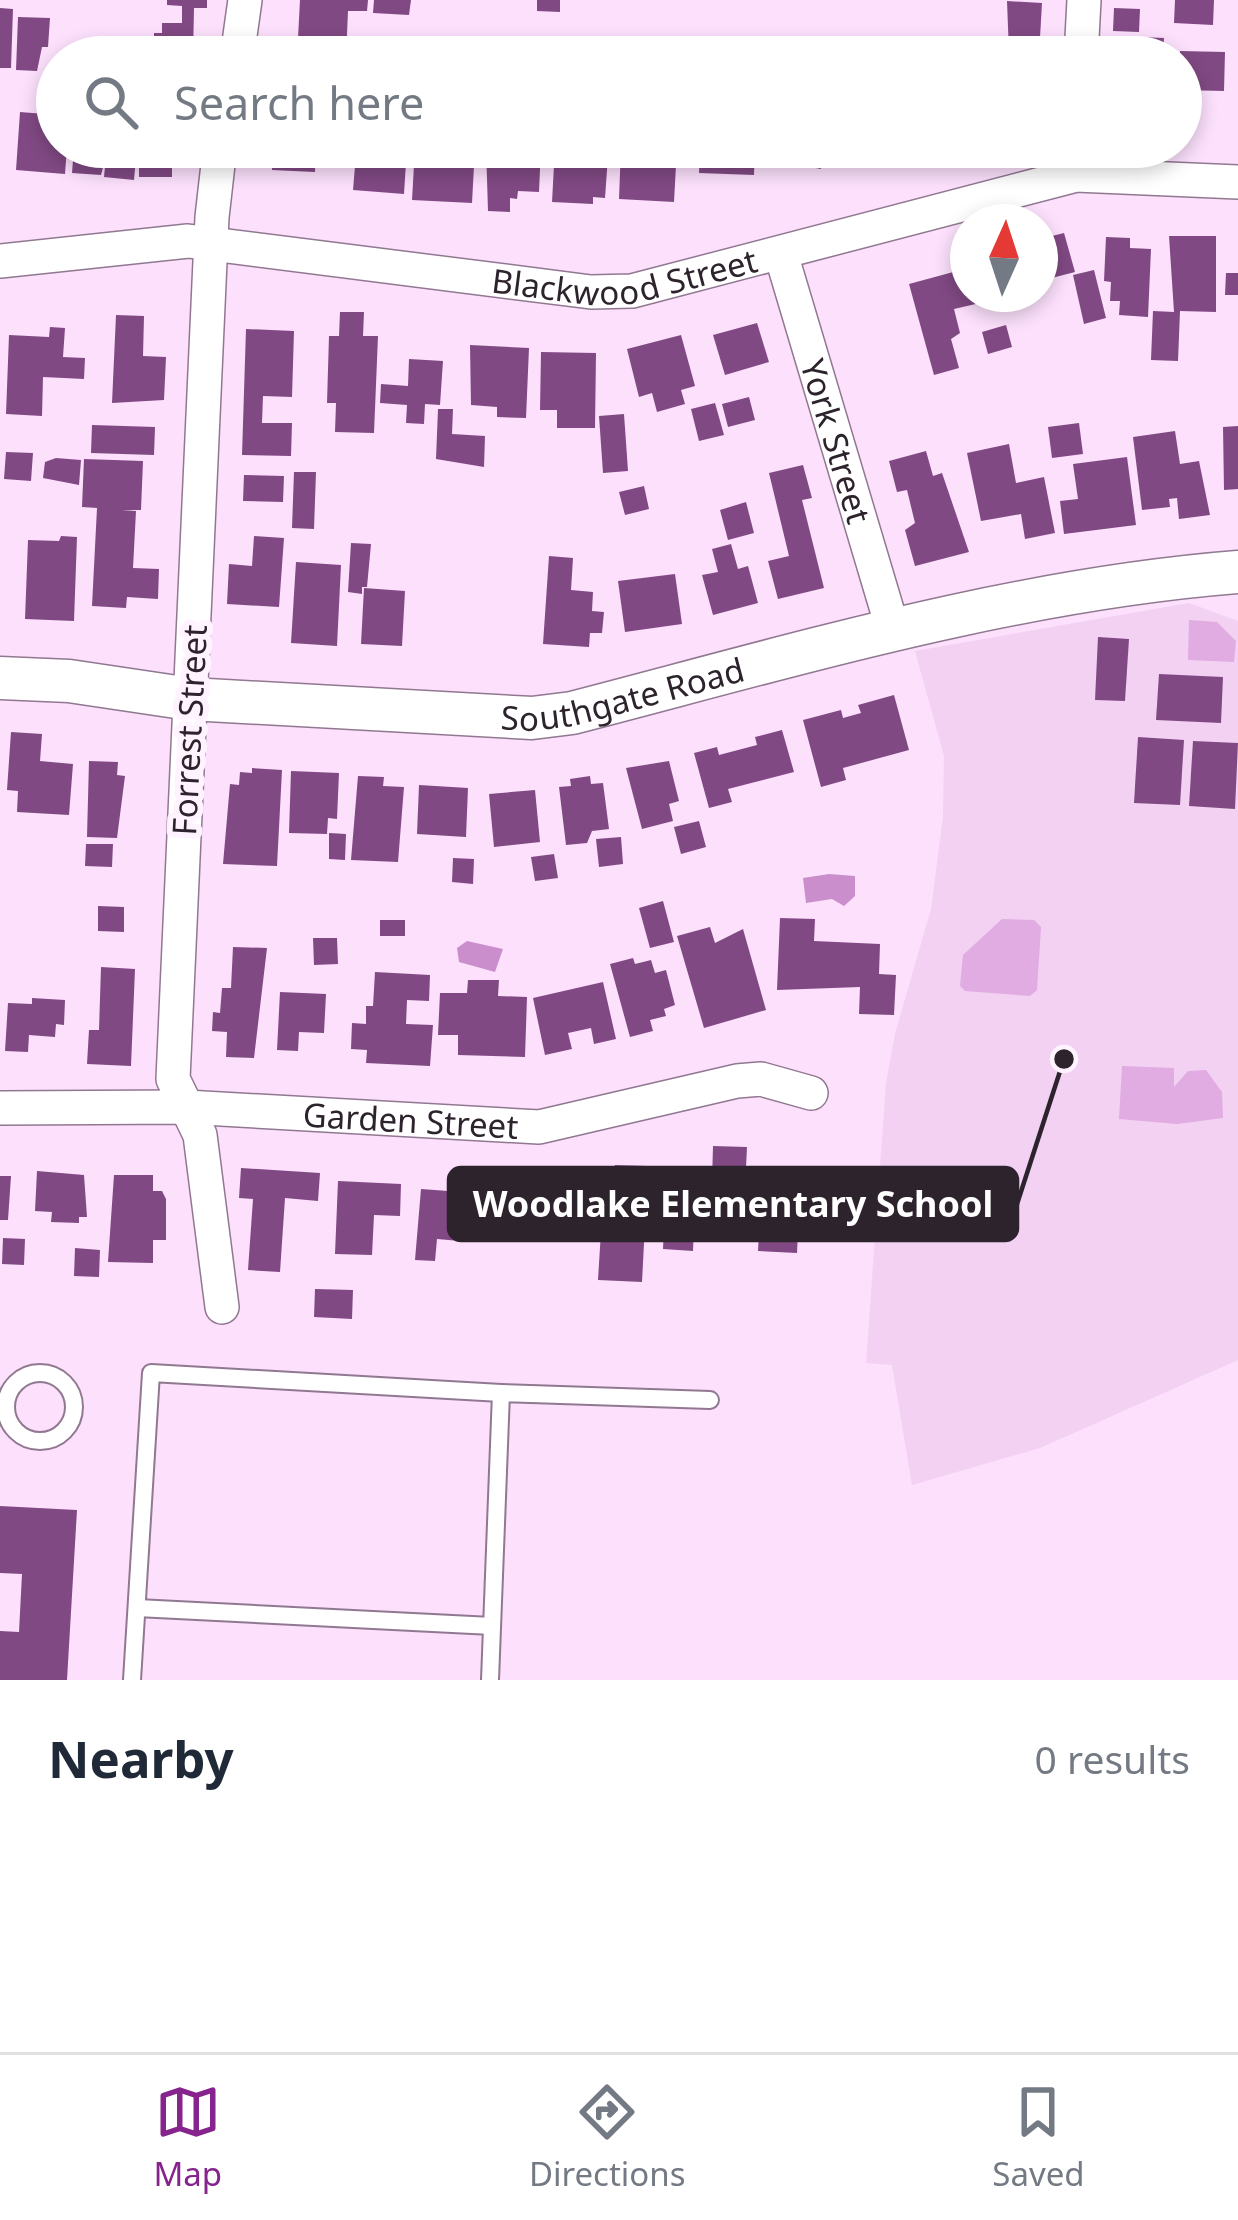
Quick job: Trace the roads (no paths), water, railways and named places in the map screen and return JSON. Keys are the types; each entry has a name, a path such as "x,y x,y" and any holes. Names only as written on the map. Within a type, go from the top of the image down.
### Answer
{"street":[{"path":"240,36 245,0"},
{"path":"1083,36 1084,0"},
{"name":"Forrest Street","path":"218,168 173,1079 200,1135 222,1307"},
{"name":"Blackwood Street","path":"0,261 211,243 591,292 672,284 1054,168"},
{"name":"Blackwood Street","path":"1130,168 1238,182"},
{"name":"York Street","path":"781,254 893,630"},
{"name":"Southgate Road","path":"0,678 70,680 190,699 532,718 572,713 1057,593 1238,572"},
{"name":"Garden Street","path":"0,1108 186,1107 526,1128 595,1117 737,1081 761,1079 811,1094"}],"lane":[{"path":"132,1680 151,1373 501,1394 710,1400"},
{"path":"30,1374 62,1381 74,1403 70,1423 50,1439 26,1438 3,1416 12,1387 30,1374"},
{"path":"490,1680 501,1394"},
{"path":"137,1608 492,1626"}],"place":[{"name":"Woodlake Elementary School","path":"1064,1059"}]}
